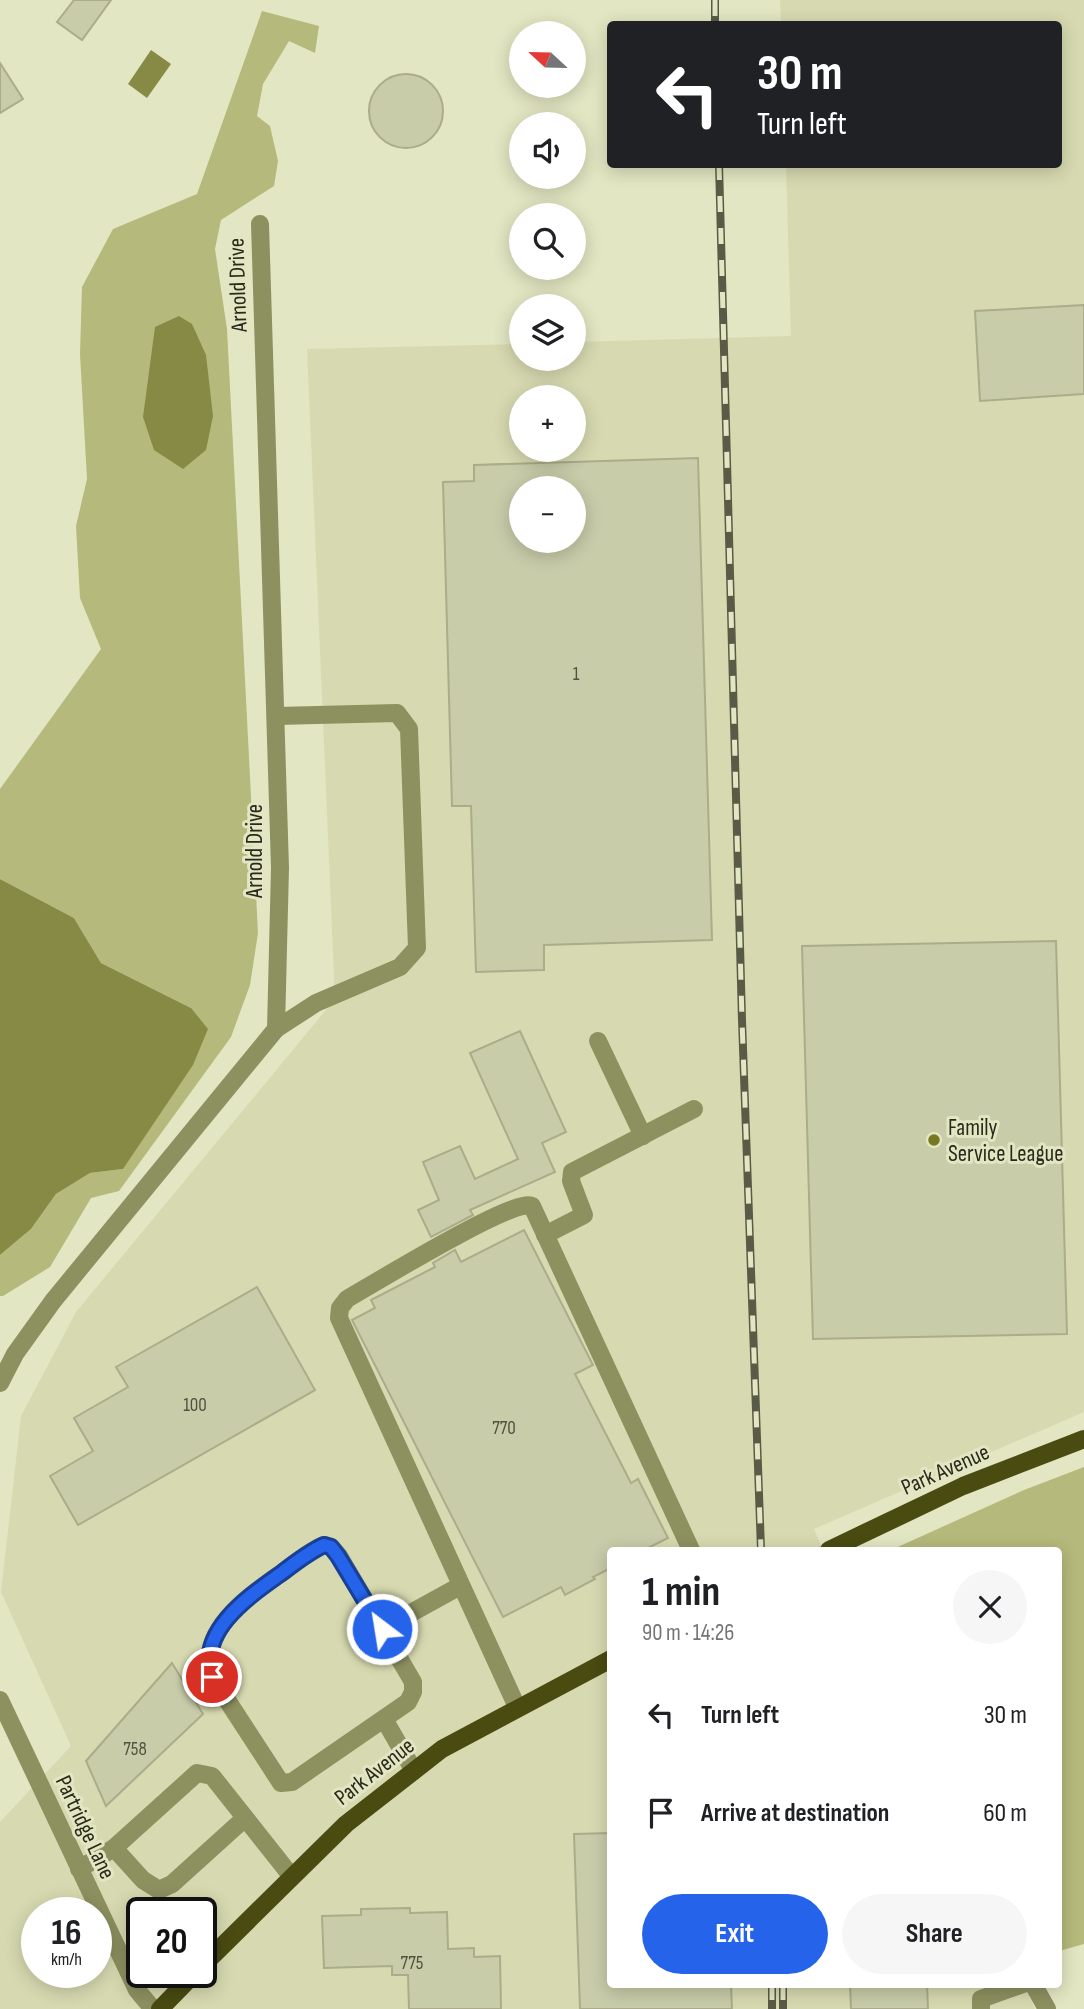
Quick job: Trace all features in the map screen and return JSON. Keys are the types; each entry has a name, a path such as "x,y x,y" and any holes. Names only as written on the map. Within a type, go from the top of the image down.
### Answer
{"main road":[{"name":"Park Avenue","path":"835,1547 963,1486 1084,1439"},
{"name":"Park Avenue","path":"217,1951 346,1824 442,1749 607,1660"},
{"path":"160,2009 180,1988"}],"street":[{"name":"Arnold Drive","path":"260,224 277,716 280,868 276,1029"},
{"path":"0,1383 15,1354 53,1301 276,1029 316,1003 400,967 417,948 409,729 397,713 277,716"},
{"path":"598,1041 643,1136"},
{"path":"545,1235 584,1215 571,1181 572,1172 694,1109"},
{"path":"517,1707 339,1318 340,1308 347,1299 521,1205 531,1206 690,1547"},
{"path":"324,1545 331,1547 338,1556 382,1629 413,1682 413,1692 408,1702 292,1782 281,1783 212,1677 208,1664 219,1632 240,1603 324,1545"},
{"path":"382,1629 460,1586"},
{"name":"Partridge Lane","path":"0,1700 136,1990 153,2009"},
{"path":"384,1719 414,1771"},
{"path":"79,1869 114,1848 197,1773 212,1776 292,1877"},
{"path":"114,1848 143,1880 159,1890 172,1884 244,1818"},
{"path":"981,2009 981,1999 1012,1988"},
{"path":"1036,1988 1047,2009"}],"shaded area":[{"path":"780,0 1084,0 1084,1412 814,1529 822,1547 607,1547 607,1988 1025,1988 1035,2009 0,2009 0,1822 71,1746 1,1592 21,1416 76,1312 335,999 307,349 509,344 509,371 586,371 586,342 791,336 786,168 1062,168 1062,21 781,21"},
{"path":"262,11 319,26 315,53 289,41 263,84 257,116 270,126 278,161 274,186 221,220 215,249 227,329 258,933 250,985 231,1037 119,1191 91,1198 50,1267 0,1296 0,1255 31,1229 56,1194 90,1173 123,1169 191,1008 101,963 74,918 0,879 0,789 101,649 80,598 76,526 87,479 80,354 82,287 113,229 197,194"},
{"path":"151,50 171,64 147,98 128,84"},
{"path":"179,316 192,324 206,355 213,416 206,450 183,469 154,450 143,417 155,327"},
{"path":"0,879 74,918 101,963 191,1008 208,1029 193,1065 123,1169 90,1173 56,1194 31,1229 0,1255"},
{"path":"1084,1467 1084,1944 1062,1950 1062,1547 898,1547 1024,1490"}],"building":[{"path":"74,0 111,0 82,40 57,22"},
{"path":"0,63 23,99 0,113"},
{"path":"406,74 427,80 437,90 443,111 437,132 427,142 406,148 385,142 375,132 369,111 375,90 385,80"},
{"path":"1084,305 1084,394 980,401 975,311"},
{"path":"698,458 712,940 544,945 544,970 476,972 471,806 452,806 443,482 474,481 474,465"},
{"name":"Family Service League","path":"1056,941 1067,1334 813,1339 802,946"},
{"path":"520,1031 566,1132 542,1143 555,1172 470,1210 473,1215 431,1237 418,1210 439,1200 423,1162 460,1146 475,1179 518,1159 470,1053"},
{"path":"524,1230 593,1365 575,1374 631,1483 638,1479 668,1538 650,1547 607,1547 607,1570 593,1577 595,1579 565,1595 561,1587 503,1617 352,1320 375,1308 371,1300 435,1267 433,1263 455,1250 461,1262"},
{"path":"257,1287 315,1390 78,1525 50,1476 93,1451 74,1418 128,1387 116,1367"},
{"path":"172,1663 203,1714 106,1806 86,1761"},
{"path":"607,1833 607,1988 731,1988 732,2009 580,2009 574,1834"},
{"path":"410,1908 410,1913 447,1912 448,1949 474,1948 474,1957 500,1956 501,2009 409,2009 408,1975 392,1975 392,1966 324,1968 322,1916 361,1915 361,1909"},
{"path":"850,1988 927,1988 928,2009 851,2009"}],"railway":[{"path":"715,0 715,21"},
{"path":"719,168 742,1020 761,1547"},
{"path":"772,1988 772,2009"},
{"path":"783,1988 783,2009"}],"place":[{"name":"Family Service League","path":"934,1140"}],"route":[{"path":"212,1677 208,1664 210,1650 240,1603 324,1545 331,1547 338,1556 382,1629"}]}
